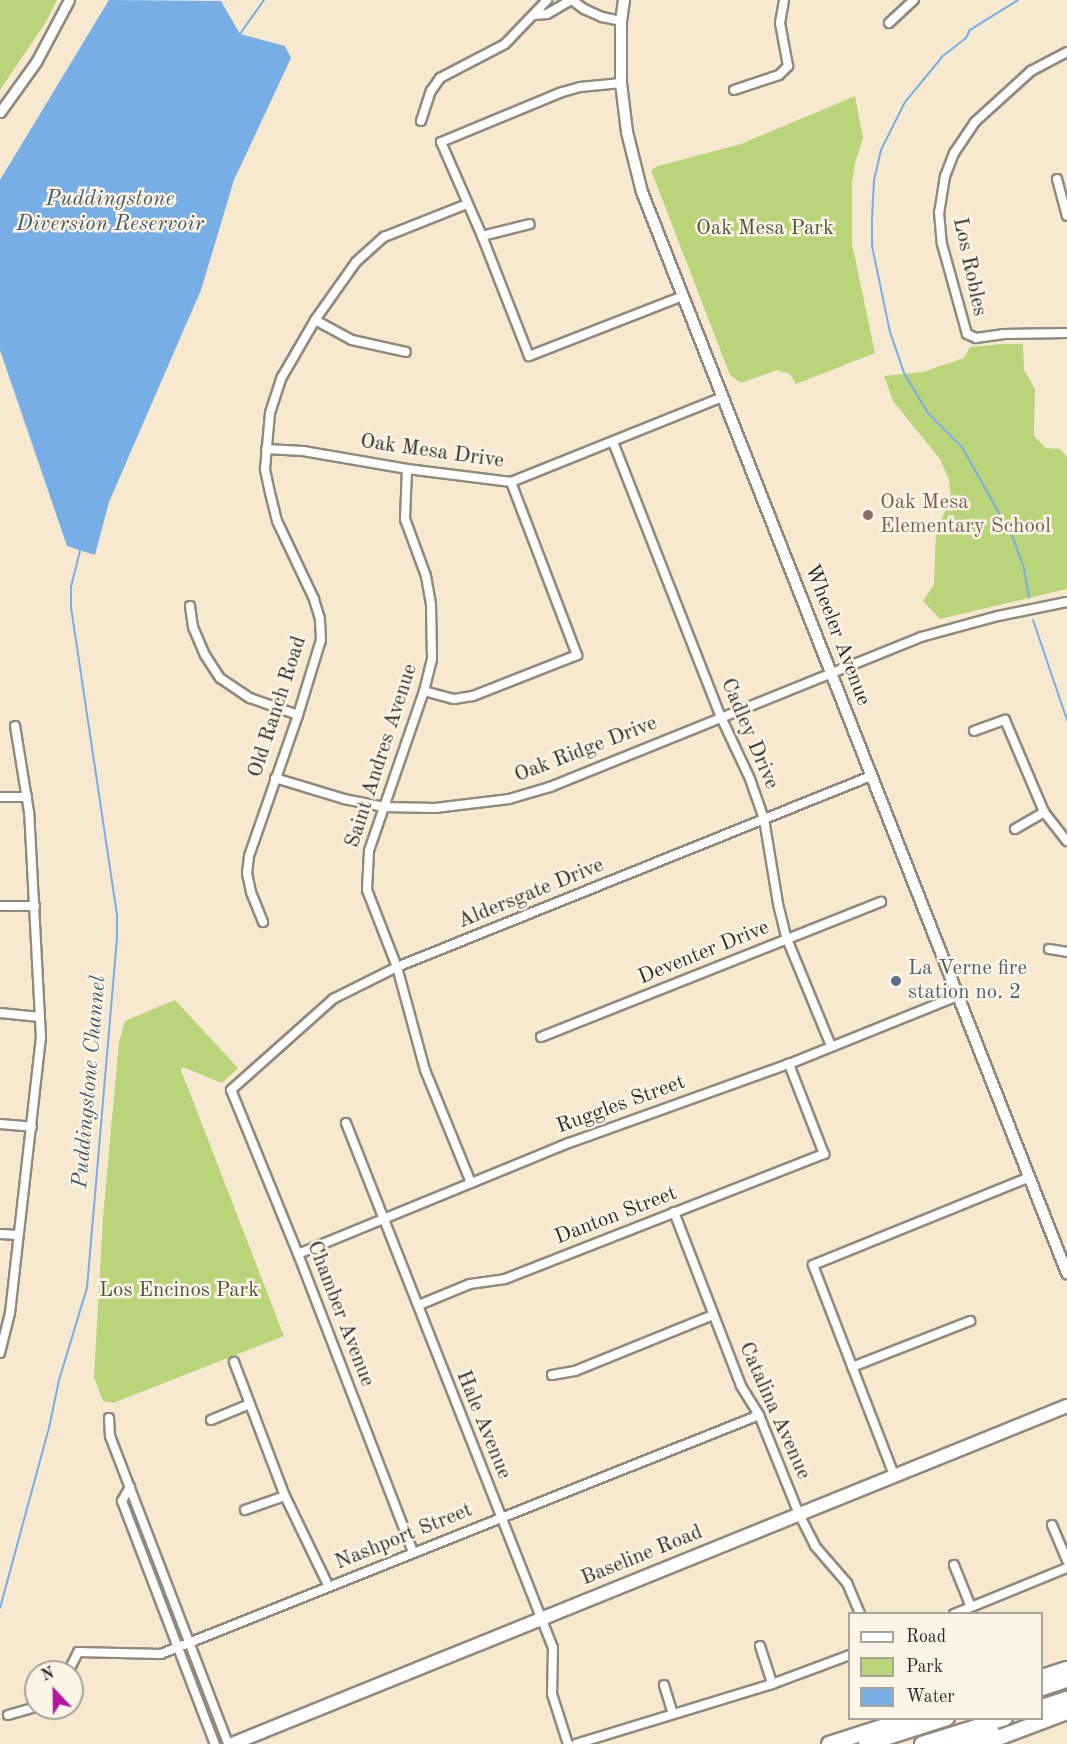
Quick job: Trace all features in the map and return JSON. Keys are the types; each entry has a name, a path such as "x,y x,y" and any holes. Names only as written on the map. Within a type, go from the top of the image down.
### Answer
{"highway":[{"path":"1043,1676 1067,1669"},
{"path":"1043,1687 1067,1680"},
{"path":"1043,1706 1067,1699"},
{"path":"1043,1717 1067,1711"},
{"path":"982,1744 1067,1711"},
{"path":"829,1744 907,1720"},
{"path":"866,1744 944,1720"},
{"path":"922,1744 1002,1720"},
{"path":"954,1744 1033,1720"}],"main road":[{"name":"Wheeler Avenue","path":"624,0 621,21 621,83 635,169 722,398 1067,1273"},
{"name":"Baseline Road","path":"230,1744 1067,1406"}],"street":[{"path":"0,112 36,62 69,0"},
{"path":"420,121 431,91 440,78 494,51 535,15 547,0"},
{"path":"535,15 555,11 572,0 593,14 621,21"},
{"path":"734,90 778,75 788,66 780,23 784,0"},
{"path":"890,23 914,0"},
{"name":"Los Robles","path":"1067,52 1031,71 975,122 954,153 945,176 939,212 942,244 967,334 976,339 1003,334 1067,333"},
{"path":"621,83 580,87 562,92 441,142 482,236 529,356 683,296"},
{"path":"1057,179 1067,216"},
{"name":"Old Ranch Road","path":"263,922 251,892 247,873 249,856 298,715 321,640 320,620 277,521 265,469 270,413 282,377 315,320 356,262 384,237 467,204"},
{"path":"482,236 530,224"},
{"path":"315,320 352,340 406,352"},
{"name":"Oak Mesa Drive","path":"266,449 303,450 407,469 511,482 722,398"},
{"name":"Cadley Drive","path":"613,442 721,717 750,779 764,819 778,904 787,939 831,1046"},
{"name":"Saint Andres Avenue","path":"407,469 405,519 426,576 431,605 432,659 424,691 369,851 366,866 368,890 397,967 425,1070 471,1183"},
{"path":"424,691 454,699 473,696 577,655 511,482"},
{"name":"Oak Ridge Drive","path":"275,778 344,799 384,807 435,808 509,799 550,787 830,672 947,629 1067,602"},
{"path":"190,606 193,627 205,655 220,678 250,698 298,715"},
{"path":"974,730 1005,720 1044,812 1067,841"},
{"path":"0,1353 10,1313 39,1062 40,1017 35,906 27,797 15,726"},
{"name":"Aldersgate Drive","path":"231,1090 333,999 397,967 871,776"},
{"path":"0,797 27,797"},
{"path":"1015,829 1044,812"},
{"name":"Deventer Drive","path":"541,1037 881,902"},
{"path":"0,906 35,906"},
{"path":"1049,950 1067,952"},
{"name":"Ruggles Street","path":"298,1254 569,1143 789,1064 957,996"},
{"path":"0,1013 40,1017"},
{"name":"Danton Street","path":"419,1305 470,1284 505,1279 824,1154 789,1064"},
{"name":"Chamber Avenue","path":"231,1090 298,1254 413,1552"},
{"name":"Hale Avenue","path":"346,1123 553,1648 552,1694 568,1744"},
{"path":"0,1124 32,1127"},
{"path":"894,1476 813,1265 1030,1178"},
{"name":"Catalina Avenue","path":"674,1212 741,1386 759,1414 799,1514 815,1546 848,1583 859,1612"},
{"path":"0,1234 18,1235"},
{"path":"552,1376 575,1371 713,1316"},
{"path":"852,1367 970,1321"},
{"path":"234,1362 285,1496 328,1587"},
{"path":"212,1420 250,1404"},
{"name":"Nashport Street","path":"74,1660 78,1652 161,1654 759,1414"},
{"path":"110,1418 110,1436 230,1744"},
{"path":"130,1487 122,1501 214,1744"},
{"path":"245,1510 285,1496"},
{"path":"1052,1525 1067,1561"},
{"path":"954,1565 971,1606"},
{"path":"958,1612 1067,1568"},
{"path":"760,1646 772,1684"},
{"path":"576,1744 772,1684 848,1654"},
{"path":"664,1685 673,1714"},
{"path":"8,1715 24,1710"}],"green space":[{"path":"0,0 57,0 46,22 0,90"},
{"name":"Oak Mesa Park","path":"855,96 863,138 855,163 852,183 852,244 875,353 796,384 790,374 777,370 741,383 730,375 651,170 658,166 741,144"},
{"path":"1023,344 1024,370 1035,389 1034,436 1046,448 1060,449 1067,457 1067,589 940,619 923,601 934,584 936,531 951,498 949,480 940,459 893,401 884,376 923,372 964,358 970,347"},
{"name":"Los Encinos Park","path":"175,1000 238,1068 222,1083 183,1067 181,1070 284,1336 113,1403 103,1401 94,1377 103,1217 119,1042 125,1021"}],"water":[{"name":"Puddingstone Diversion Reservoir","path":"109,0 221,1 240,34 285,46 291,58 234,180 201,290 109,502 95,555 67,546 0,350 0,180"}],"waterway":[{"path":"240,34 264,0"},
{"path":"1018,0 970,30 966,38 942,57 905,102 881,150 874,180 872,246 890,332 904,373 928,413 962,447 1013,538 1024,569 1029,598"},
{"name":"Puddingstone Channel","path":"0,1608 49,1428 59,1380 87,1288 117,937 117,915 71,608 71,587 80,550"},
{"path":"1033,620 1067,720"}],"place":[{"name":"Oak Mesa Elementary School","path":"868,515"},
{"name":"La Verne fire station no. 2","path":"896,981"}]}
